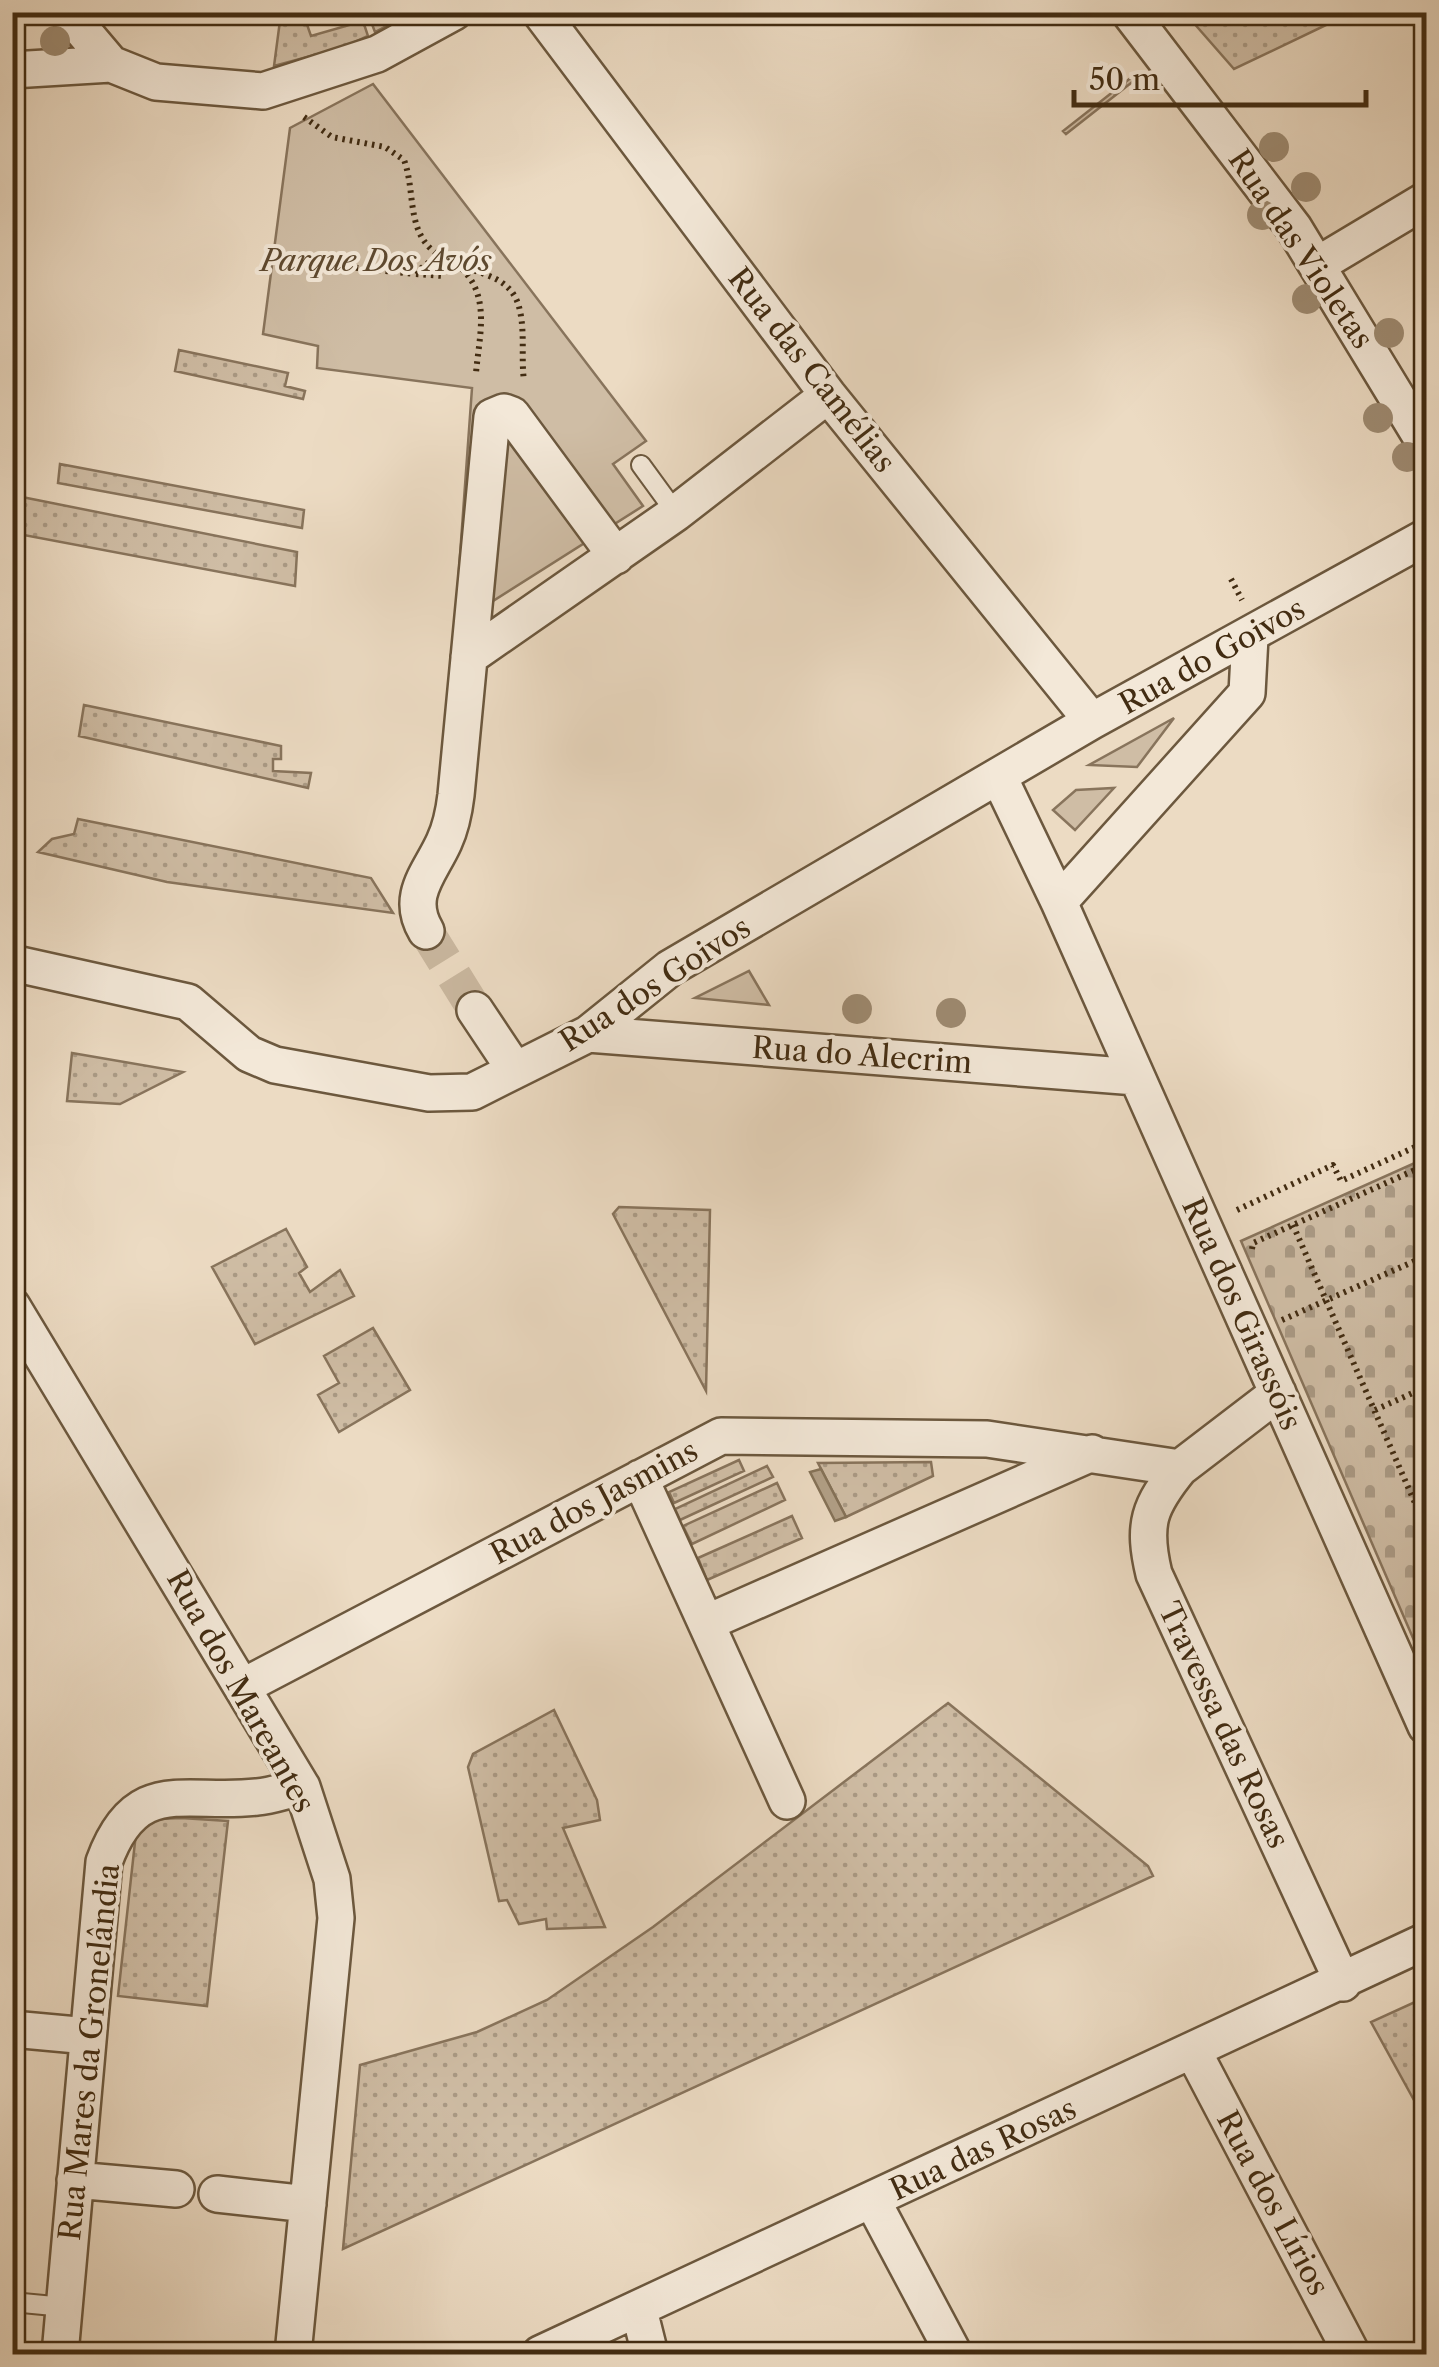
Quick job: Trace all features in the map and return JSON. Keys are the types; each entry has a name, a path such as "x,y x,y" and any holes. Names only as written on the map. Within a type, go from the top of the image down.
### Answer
{"street":[{"path":"67,12 111,64"},
{"path":"12,70 111,64 156,82 263,92 377,54 454,12"},
{"name":"Rua das Camélias","path":"540,12 828,395 1092,721"},
{"name":"Rua das Violetas","path":"1129,12 1319,264 1426,445"},
{"path":"1319,264 1426,200"},
{"path":"469,656 676,513 828,395"},
{"path":"426,931 417,909 418,892 453,820 492,417 504,412 512,416 616,556"},
{"name":"Rua do Goivos","path":"999,777 1248,622 1426,537"},
{"path":"1060,902 1247,693 1248,622"},
{"name":"Rua dos Girassóis","path":"999,777 1060,902 1426,1726"},
{"name":"Rua dos Goivos","path":"12,963 188,1002 250,1054 275,1066 429,1093 472,1092 588,1034 670,968 999,777"},
{"path":"475,1010 515,1070"},
{"name":"Rua do Alecrim","path":"588,1034 1136,1076"},
{"name":"Rua dos Mareantes","path":"12,1306 302,1787 332,1880 336,1918 293,2354"},
{"path":"1180,1468 1278,1393"},
{"name":"Rua dos Jasmins","path":"244,1686 721,1436 987,1440 1180,1468"},
{"path":"706,1624 1092,1453"},
{"name":"Travessa das Rosas","path":"1180,1468 1156,1497 1148,1517 1154,1574 1342,1982"},
{"path":"640,1478 788,1801"},
{"name":"Rua Mares da Gronelândia","path":"60,2354 104,1862 115,1831 138,1807 167,1796 257,1797 302,1787"},
{"name":"Rua das Rosas","path":"540,2354 1426,1942"},
{"path":"12,2029 88,2036"},
{"name":"Rua dos Lírios","path":"1193,2051 1352,2354"},
{"path":"75,2180 176,2189"},
{"path":"217,2194 308,2204"},
{"path":"872,2200 954,2354"},
{"path":"639,2310 650,2354"}],"lane":[{"path":"640,465 676,513"},
{"path":"12,2302 64,2307"}],"path":[{"path":"293,110 332,137 385,147 404,160 419,233 438,255 461,268 502,280 518,301 526,394"},
{"path":"414,274 438,255"},
{"path":"312,263 443,276"},
{"path":"461,268 480,298 476,373"},
{"path":"1231,579 1248,622"},
{"path":"1226,1214 1333,1165 1341,1181 1426,1142"},
{"path":"1251,1254 1253,1243 1426,1165"},
{"path":"1293,1225 1426,1528"},
{"path":"1281,1321 1426,1256"},
{"path":"1274,1304 1289,1338"},
{"path":"1375,1410 1426,1386"}],"green space":[{"path":"281,13 303,13 311,36 363,21 368,36 344,47 274,66"},
{"path":"381,13 411,13 375,32 370,19"},
{"path":"1185,13 1351,13 1234,69"},
{"path":"1137,73 1140,76 1066,134 1063,131"},
{"name":"Parque Dos Avós","path":"373,84 646,441 613,464 643,506 455,625 472,388 317,368 318,346 263,334 290,128"},
{"path":"179,350 288,373 285,386 305,391 303,399 175,371"},
{"path":"60,464 304,510 302,528 58,483"},
{"path":"12,495 297,552 295,586 13,533"},
{"path":"84,705 281,746 281,759 273,759 273,771 311,773 308,788 79,736"},
{"path":"1174,718 1137,767 1089,765"},
{"path":"1114,788 1075,830 1053,810 1076,790"},
{"path":"78,819 371,878 393,913 167,882 38,852 52,839 74,834"},
{"path":"749,971 769,1005 695,998"},
{"path":"72,1053 183,1072 120,1104 67,1101"},
{"path":"1426,1158 1426,1668 1241,1241"},
{"path":"619,1207 710,1210 706,1391 613,1214"},
{"path":"286,1229 307,1267 299,1273 310,1292 340,1270 354,1296 255,1344 212,1267"},
{"path":"373,1328 410,1390 339,1432 318,1395 339,1383 324,1356"},
{"path":"739,1460 744,1471 674,1503 669,1492"},
{"path":"931,1462 933,1476 846,1517 818,1463"},
{"path":"767,1466 773,1477 680,1520 675,1509"},
{"path":"777,1483 785,1500 692,1544 683,1526"},
{"path":"792,1516 802,1538 707,1580 698,1558"},
{"path":"948,1703 1148,1866 1153,1876 343,2249 360,2065 477,2032 547,2000 653,1927"},
{"path":"554,1710 597,1800 600,1820 563,1828 605,1927 547,1929 546,1919 519,1924 507,1900 499,1901 468,1767 473,1754"},
{"path":"158,1819 228,1821 207,2006 118,1996 136,1833"},
{"path":"1426,1997 1426,2122 1371,2022"}],"shaded area":[{"path":"821,1469 846,1517 835,1521 810,1472"}],"tunnel":[{"path":"426,931 475,1010"}]}
